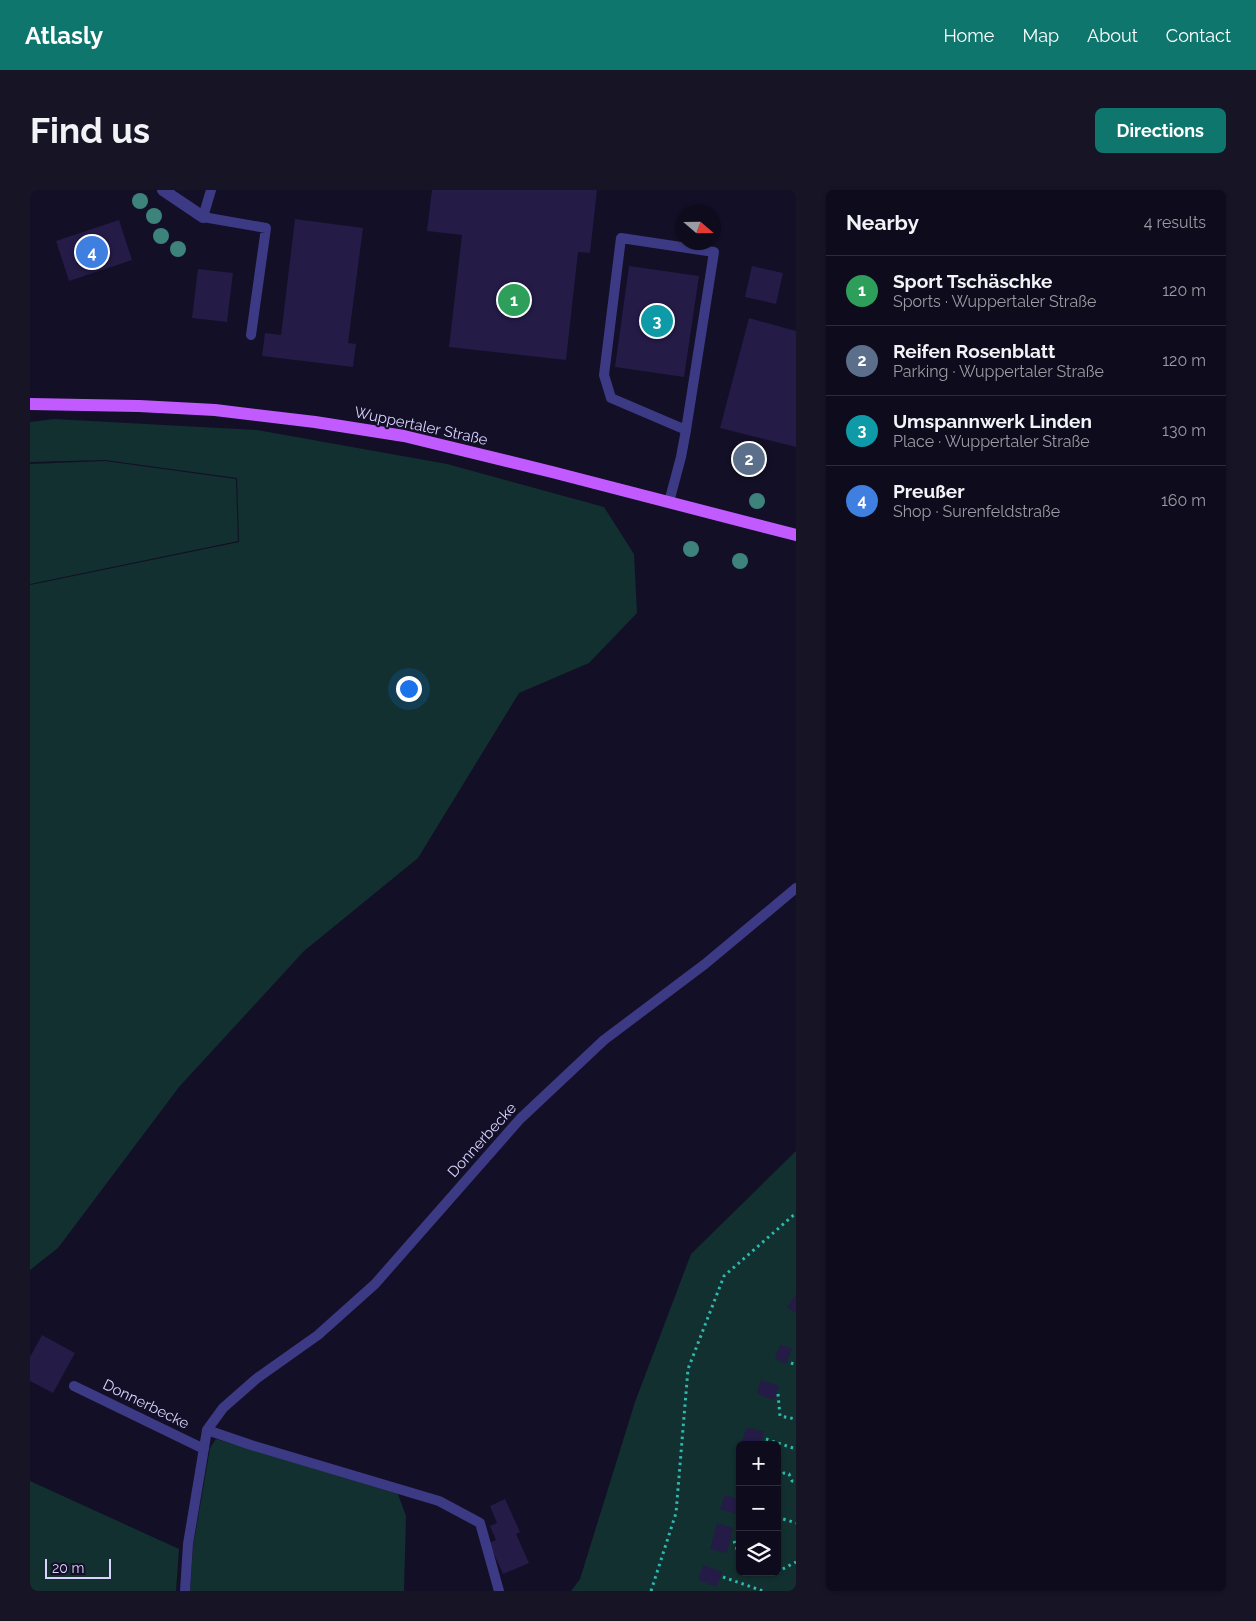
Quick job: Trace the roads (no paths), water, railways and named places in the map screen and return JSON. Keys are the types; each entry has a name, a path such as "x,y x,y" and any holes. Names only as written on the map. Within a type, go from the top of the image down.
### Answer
{"main road":[{"name":"Wuppertaler Straße","path":"30,404 139,406 215,410 315,422 404,436 796,535"}],"street":[{"path":"163,190 203,217"}],"lane":[{"path":"211,190 203,217 266,228 251,335"},
{"path":"669,502 686,430 714,252 621,238 604,375 611,398 686,430"},
{"name":"Donnerbecke","path":"185,1591 188,1544 207,1430 223,1408 256,1379 318,1335 375,1284 520,1119 604,1040 704,964 796,888"},
{"name":"Donnerbecke","path":"74,1386 204,1449"},
{"name":"Donnerbecke","path":"207,1430 250,1445 438,1501 480,1523 499,1591"}],"place":[{"name":"Preußer","path":"92,252"},
{"name":"Sport Tschäschke","path":"514,300"},
{"name":"Umspannwerk Linden","path":"657,321"},
{"name":"Reifen Rosenblatt","path":"749,459"}]}
